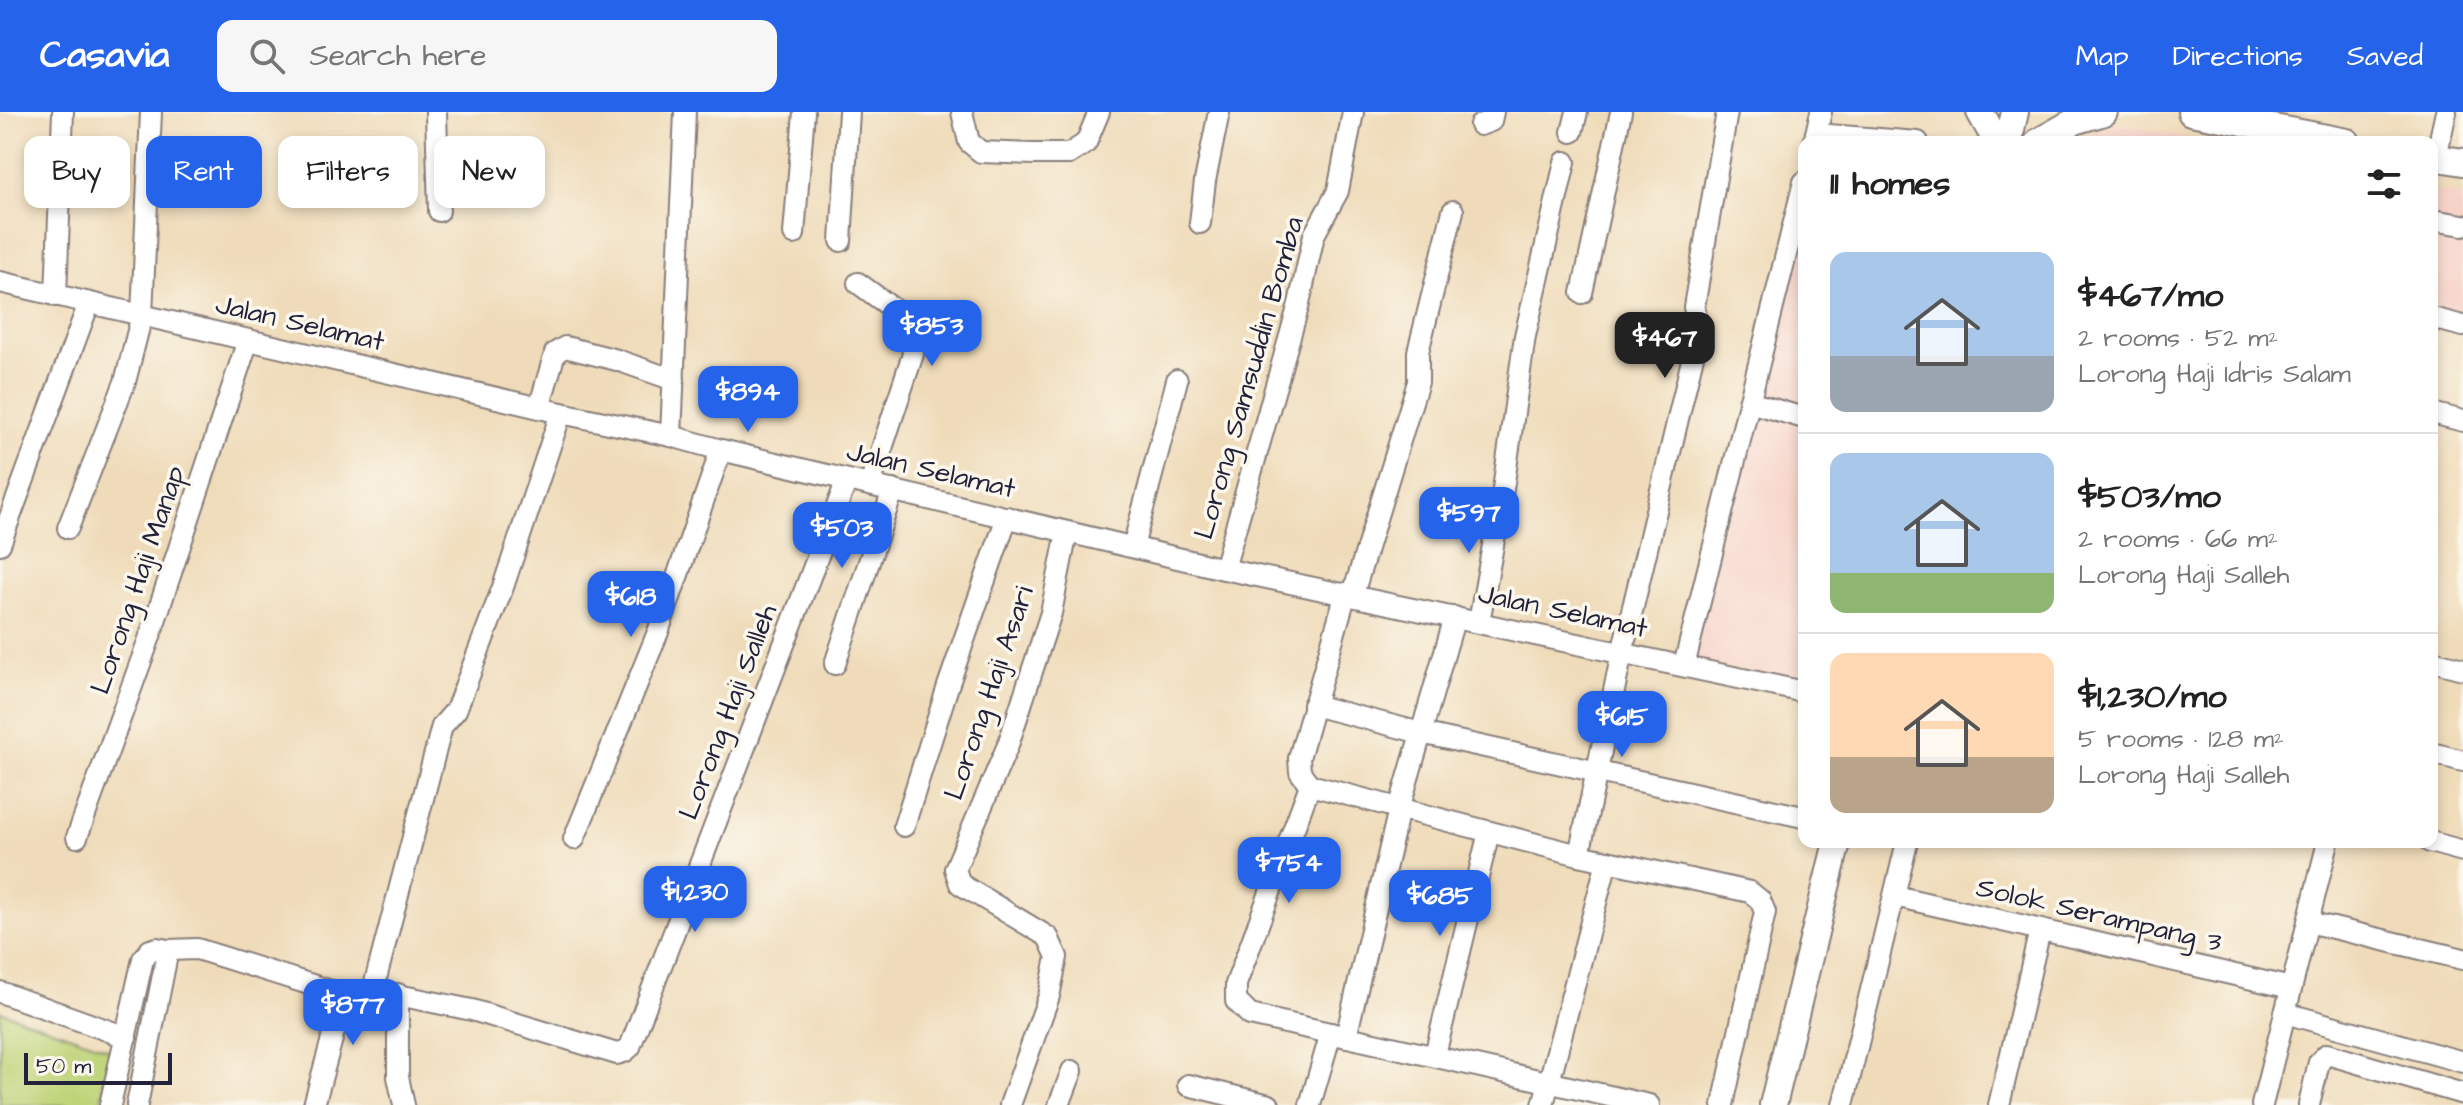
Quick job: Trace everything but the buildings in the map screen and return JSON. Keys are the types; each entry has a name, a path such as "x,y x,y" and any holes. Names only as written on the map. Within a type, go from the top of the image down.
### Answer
{"main road":[{"path":"1980,112 1994,136"},
{"path":"2009,136 2015,112"},
{"path":"2049,136 2077,120 2104,112"},
{"path":"2191,112 2256,134 2279,136"},
{"path":"2438,158 2463,162"},
{"path":"1773,1105 1836,848"}],"street":[{"path":"56,296 63,112"},
{"path":"68,528 125,382 142,315 151,112"},
{"path":"436,112 439,211"},
{"path":"671,436 685,112"},
{"path":"794,234 804,112"},
{"path":"841,241 849,112"},
{"path":"962,112 969,142 981,152 1034,154 1069,154 1086,143 1099,112"},
{"path":"1200,223 1219,112"},
{"name":"Lorong Samsuddin Bomba","path":"1224,569 1299,304 1314,235 1338,191 1353,112"},
{"path":"1582,293 1621,112"},
{"path":"1579,855 1622,653 1699,331 1694,307 1727,112"},
{"path":"1815,136 1821,112"},
{"path":"2228,112 2256,134"},
{"path":"2438,142 2446,112"},
{"path":"1479,622 1502,496 1525,336 1565,162"},
{"path":"1684,666 1798,206"},
{"path":"1453,211 1418,352 1418,382 1313,705 1299,758 1300,772 1310,785 1399,809 1579,855 1750,892 1760,900 1765,912 1723,1105"},
{"path":"2438,221 2463,225"},
{"name":"Jalan Selamat","path":"0,282 671,436 1224,569 1798,689"},
{"path":"858,283 903,316 910,329 913,354 870,485"},
{"path":"0,544 89,303"},
{"path":"2438,320 2463,326"},
{"name":"Lorong Haji Manap","path":"77,837 148,642 248,340"},
{"path":"539,408 555,353 565,347 675,372"},
{"path":"1133,547 1177,380"},
{"path":"1749,402 1798,416"},
{"path":"373,990 442,726 456,710 503,587 561,413"},
{"path":"2438,415 2463,421"},
{"path":"574,839 658,632 721,450"},
{"name":"Lorong Haji Salleh","path":"398,994 472,1010 617,1054 630,1047 847,480"},
{"path":"835,664 893,490"},
{"path":"904,826 948,686 1007,517"},
{"name":"Lorong Haji Asari","path":"1010,1105 1049,996 1057,957 1048,937 960,884 955,869 1008,745 1051,613 1067,532"},
{"path":"1310,1105 1339,1035 1399,809 1455,617"},
{"path":"2438,663 2463,669"},
{"path":"1313,705 1421,733 1798,816"},
{"path":"2438,755 2463,761"},
{"path":"1310,785 1236,984 1236,1001 1250,1015 1649,1105"},
{"path":"1435,1055 1489,832"},
{"path":"2438,844 2463,851"},
{"path":"1843,1105 1906,848"},
{"path":"2262,1105 2308,922 2322,848"},
{"path":"1543,1105 1607,861"},
{"name":"Solok Serampang 3","path":"1895,896 2291,988"},
{"path":"2308,922 2463,959"},
{"path":"1999,1105 2040,930"},
{"path":"137,1105 162,949"},
{"path":"110,1105 143,959 150,950 162,949 197,949 344,995 373,990 398,994 398,1077 404,1105"},
{"path":"0,992 126,1037"},
{"path":"314,1105 344,995"},
{"path":"2285,1013 2463,1062"},
{"path":"2309,1105 2319,1062 2327,1054 2463,1094"},
{"path":"1059,1105 1072,1071"},
{"path":"1188,1085 1269,1105"}],"shaded area":[{"path":"2117,123 2178,136 2081,136"},
{"path":"2438,190 2463,196 2463,319 2438,313"},
{"path":"1798,226 1798,681 1691,659"}],"green space":[{"path":"0,1011 112,1050 100,1105 0,1105"}]}
